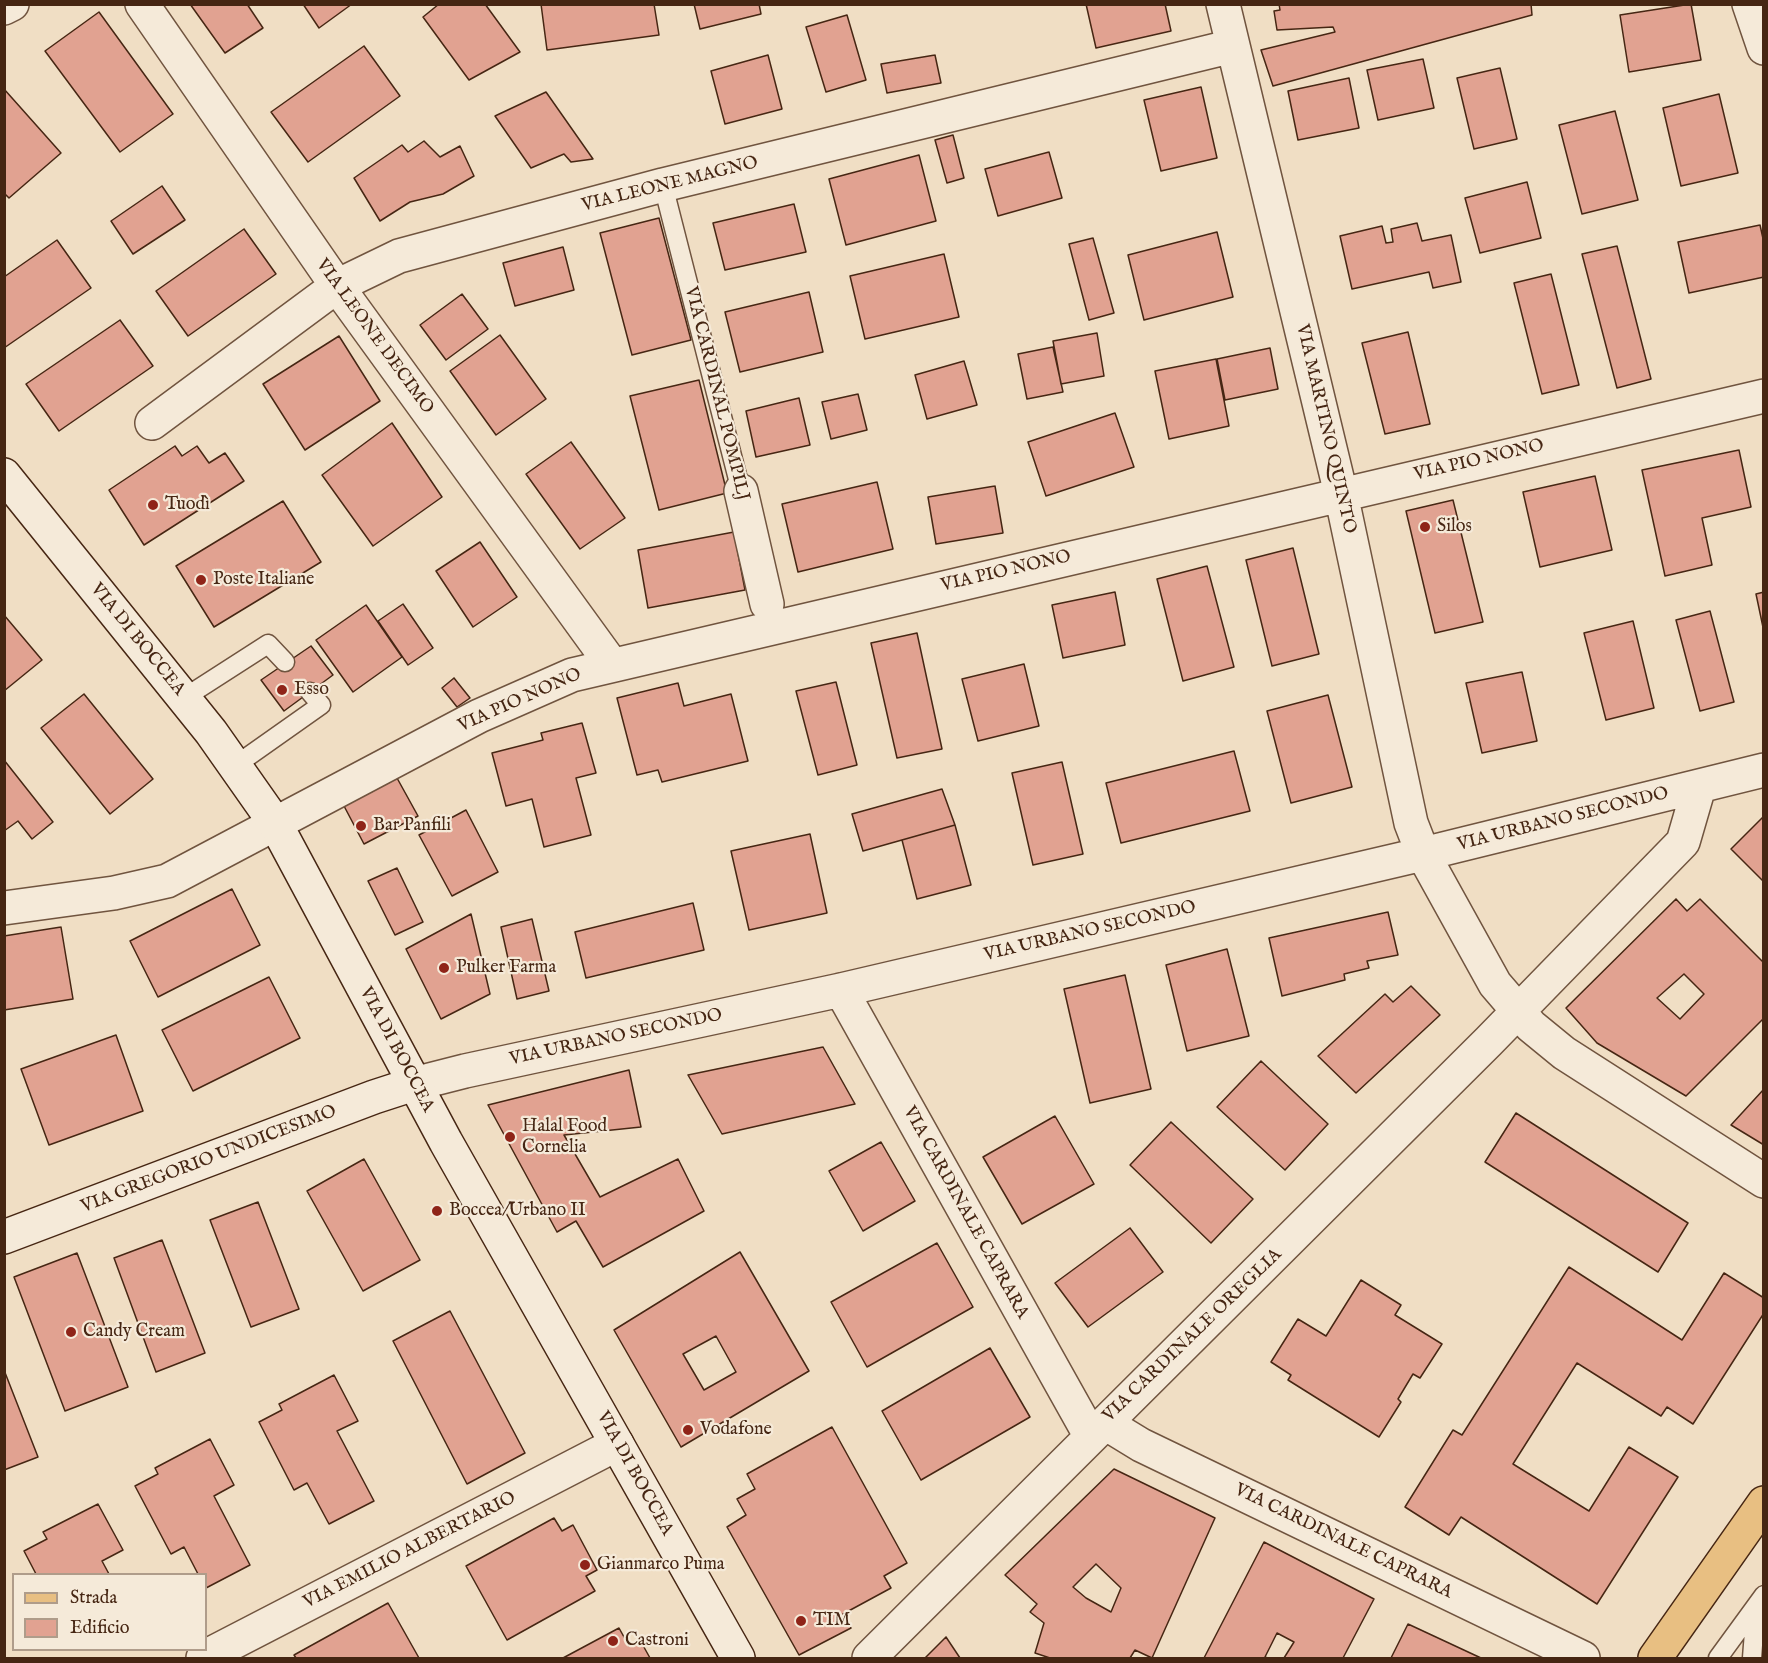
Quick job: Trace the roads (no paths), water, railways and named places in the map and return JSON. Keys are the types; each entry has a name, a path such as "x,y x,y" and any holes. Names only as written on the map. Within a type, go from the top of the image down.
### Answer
{"main road":[{"path":"1655,1659 1764,1503"}],"street":[{"path":"4,8 12,4"},
{"name":"VIA LEONE DECIMO","path":"142,4 337,286 612,665"},
{"name":"VIA MARTINO QUINTO","path":"1222,4 1341,494 1411,823 1423,854 1495,984 1517,1013 1564,1053 1764,1181"},
{"path":"1749,4 1764,48"},
{"name":"VIA LEONE MAGNO","path":"153,423 337,286 399,256 663,185 1233,46"},
{"name":"VIA PIO NONO","path":"4,908 114,893 167,880 479,716 572,675 1764,396"},
{"name":"VIA DI BOCCEA","path":"4,475 184,698 236,765 275,823 414,1084 738,1659"},
{"name":"VIA CARDINAL POMPILJ","path":"741,491 767,604"},
{"name":"VIA URBANO SECONDO","path":"414,1084 841,990 1423,854 1764,770"},
{"name":"VIA CARDINALE OREGLIA","path":"869,1659 1517,1013 1683,842 1699,787"},
{"name":"VIA CARDINALE CAPRARA","path":"841,990 1098,1429 1141,1445 1583,1659"},
{"name":"VIA GREGORIO UNDICESIMO","path":"4,1237 374,1097 414,1084"},
{"name":"VIA EMILIO ALBERTARIO","path":"222,1654 269,1622 617,1444"}],"lane":[{"name":"VIA CARDINAL POMPILJ","path":"663,185 741,491"},
{"path":"184,698 268,644 285,662"},
{"path":"236,765 321,705 310,692"},
{"path":"1719,1658 1760,1600"},
{"path":"1752,1659 1760,1600"}],"place":[{"name":"Tuodì","path":"153,505"},
{"name":"Silos","path":"1425,527"},
{"name":"Poste Italiane","path":"201,580"},
{"name":"Esso","path":"282,690"},
{"name":"Bar Panfili","path":"361,826"},
{"name":"Pulker Farma","path":"444,968"},
{"name":"Halal Food Cornelia","path":"510,1137"},
{"name":"Boccea/Urbano II","path":"437,1211"},
{"name":"Candy Cream","path":"71,1332"},
{"name":"Vodafone","path":"688,1430"},
{"name":"Gianmarco Puma","path":"585,1565"},
{"name":"TIM","path":"801,1621"},
{"name":"Castroni","path":"613,1641"}]}
